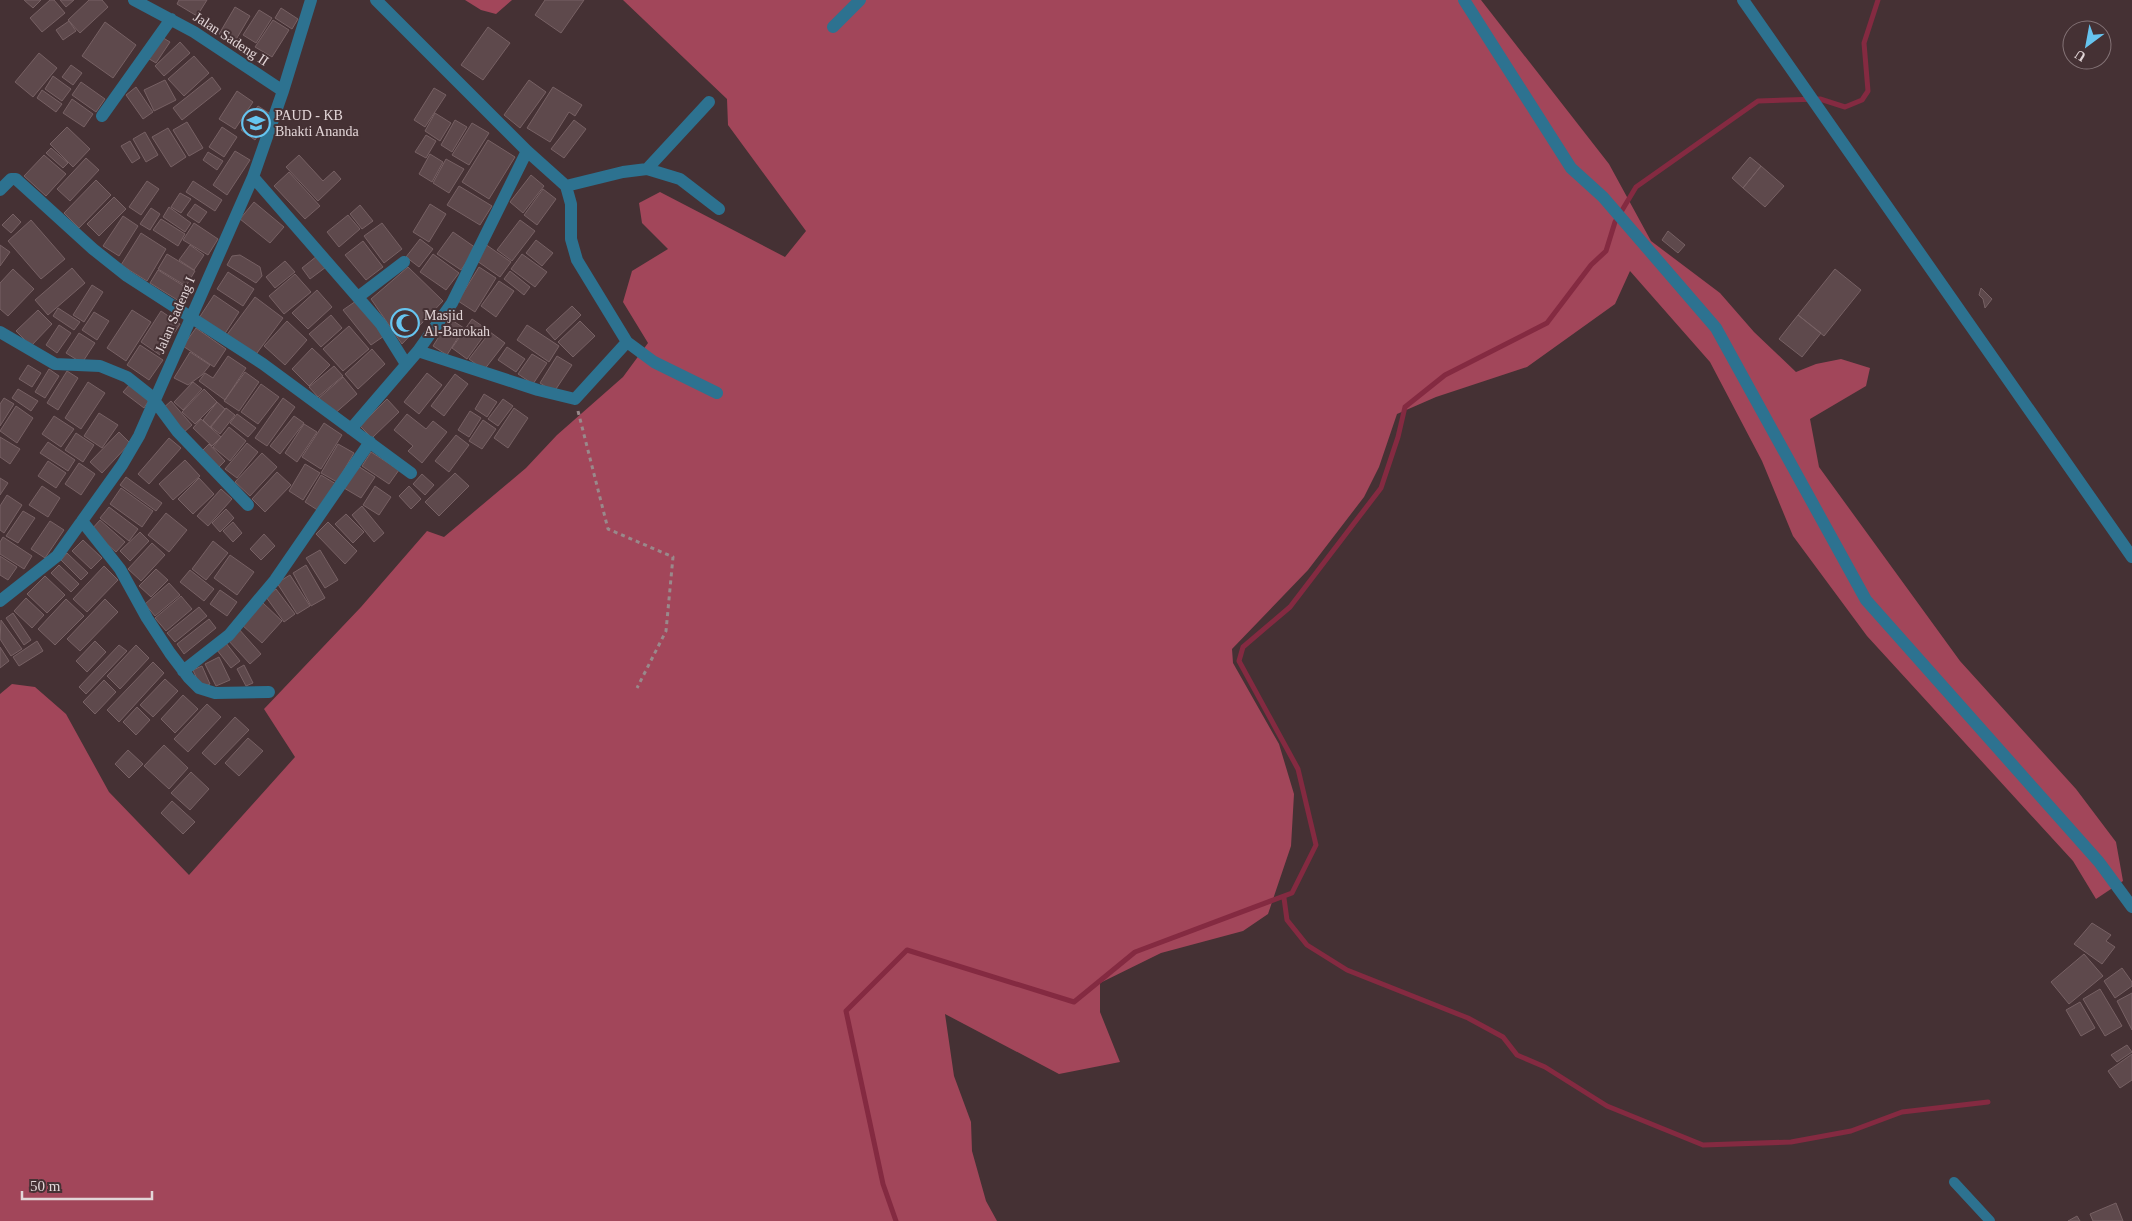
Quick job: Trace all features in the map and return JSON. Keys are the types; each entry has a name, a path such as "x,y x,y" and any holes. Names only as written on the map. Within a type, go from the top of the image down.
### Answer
{"street":[{"name":"Jalan Sadeng II","path":"134,0 194,32 283,91"},
{"name":"Jalan Sadeng I","path":"0,601 57,556 122,465 154,404 190,317 253,177 283,91 311,0"},
{"path":"376,0 527,151 566,186 571,204 571,239 577,260 627,342 654,362 717,393"},
{"path":"834,26 860,0"},
{"path":"1464,0 1570,168 1603,197 1716,328 1866,600 2099,862 2132,907"},
{"path":"1743,0 2132,557"},
{"path":"102,116 171,19"},
{"path":"647,169 709,102"},
{"path":"351,429 418,351 452,303 527,151"},
{"path":"566,186 623,172 647,169 680,179 719,209"},
{"path":"253,177 381,324 406,364"},
{"path":"0,190 11,178 16,179 93,249 127,276 263,364 412,473"},
{"path":"358,297 404,262"},
{"path":"0,332 55,364 100,366 128,377 151,396 154,404 195,451 248,505"},
{"path":"418,351 538,390 575,399 627,342"},
{"path":"184,671 229,635 241,622 316,522 370,442"},
{"path":"82,521 120,569 147,618 184,671 200,688 215,693 269,692"}],"lane":[{"path":"1954,1182 1990,1221"}],"path":[{"path":"575,399 608,530 673,557 666,631 637,688"}],"shaded area":[{"path":"465,0 512,0 496,14 481,10"},
{"path":"623,0 1481,0 1609,164 1651,241 1720,293 1754,332 1796,372 1816,364 1841,359 1870,368 1866,386 1810,419 1819,467 1960,661 2076,789 2116,842 2123,881 2096,899 2073,861 1867,636 1793,536 1762,461 1710,362 1630,271 1615,304 1527,367 1436,397 1397,414 1379,467 1364,497 1308,570 1232,649 1233,663 1279,744 1294,794 1291,846 1268,914 1243,931 1161,953 1100,983 1100,1012 1120,1062 1059,1074 945,1014 954,1076 971,1122 972,1151 986,1201 997,1221 0,1221 0,694 12,684 35,687 66,714 109,792 189,875 295,757 264,709 361,607 427,531 444,537 526,468 557,435 623,377 648,343 623,302 632,271 668,249 642,223 639,203 660,192 785,257 806,231 728,125 727,99"}],"building":[{"path":"24,0 41,0 33,8"},
{"path":"50,0 54,0 65,13 42,32 30,18"},
{"path":"60,0 74,0 66,7"},
{"path":"89,0 102,0 108,7 80,33 68,20"},
{"path":"179,0 207,0 197,16 177,4"},
{"path":"545,0 584,0 561,33 535,15"},
{"path":"235,7 250,16 234,43 219,34"},
{"path":"281,8 298,19 292,29 275,18"},
{"path":"259,10 272,18 256,43 243,35"},
{"path":"273,20 289,30 272,57 255,47"},
{"path":"69,21 76,31 63,40 56,30"},
{"path":"105,22 136,45 113,78 82,56"},
{"path":"488,27 510,43 483,80 461,65"},
{"path":"160,36 170,42 156,63 146,57"},
{"path":"180,42 190,53 164,76 155,66"},
{"path":"39,53 57,68 33,97 15,82"},
{"path":"194,56 209,73 184,96 168,79"},
{"path":"71,65 82,73 73,85 62,77"},
{"path":"53,76 71,89 62,101 45,89"},
{"path":"212,77 221,89 182,120 173,108"},
{"path":"165,80 176,100 154,111 144,90"},
{"path":"529,80 546,92 520,128 504,115"},
{"path":"81,82 105,99 96,112 72,95"},
{"path":"136,87 153,112 143,119 126,95"},
{"path":"553,87 582,105 575,116 569,112 550,142 527,128"},
{"path":"434,88 446,95 425,127 414,120"},
{"path":"42,90 62,104 56,112 37,98"},
{"path":"237,91 253,102 235,129 219,119"},
{"path":"72,99 93,114 84,127 63,113"},
{"name":"PAUD - KB Bhakti Ananda","path":"258,106 272,115 255,140 241,130"},
{"path":"435,113 451,123 440,141 425,131"},
{"path":"455,120 467,127 452,152 441,145"},
{"path":"574,120 586,129 564,158 551,149"},
{"path":"187,122 203,148 189,156 173,130"},
{"path":"472,123 489,133 469,165 452,155"},
{"path":"67,127 90,149 73,167 50,144"},
{"path":"222,127 237,137 224,157 209,147"},
{"path":"168,128 186,157 171,167 152,137"},
{"path":"145,132 158,155 146,162 133,139"},
{"path":"426,135 436,141 426,158 415,152"},
{"path":"488,140 515,157 489,199 462,182"},
{"path":"130,141 140,158 132,163 121,146"},
{"path":"51,148 68,163 63,168 46,153"},
{"path":"235,151 250,160 227,195 213,185"},
{"path":"208,152 223,161 217,170 203,160"},
{"path":"430,154 443,162 432,182 419,174"},
{"path":"44,155 66,174 46,196 24,176"},
{"path":"299,155 323,181 334,171 341,179 318,201 286,167"},
{"path":"1750,157 1761,166 1743,188 1732,178"},
{"path":"86,158 99,170 70,201 57,189"},
{"path":"446,159 464,169 449,193 433,183"},
{"path":"1761,166 1784,186 1765,207 1743,188"},
{"path":"289,172 320,206 305,219 274,186"},
{"path":"531,175 544,186 523,213 510,202"},
{"path":"96,180 111,195 79,228 64,213"},
{"path":"147,181 159,189 141,215 129,207"},
{"path":"193,181 222,200 215,211 186,192"},
{"path":"459,186 492,206 480,225 447,205"},
{"path":"543,189 556,199 537,225 524,215"},
{"path":"180,193 191,199 181,213 171,207"},
{"path":"114,197 126,209 99,236 87,224"},
{"path":"254,202 284,227 270,243 240,219"},
{"path":"195,204 207,212 199,223 187,215"},
{"path":"430,204 446,214 429,242 413,232"},
{"path":"360,205 373,221 362,229 350,214"},
{"path":"169,207 191,223 185,232 163,217"},
{"path":"151,208 160,214 150,230 140,224"},
{"path":"13,214 21,222 11,233 2,225"},
{"path":"348,215 360,229 339,247 327,232"},
{"path":"123,216 138,226 119,256 103,246"},
{"path":"161,219 185,234 178,246 153,230"},
{"path":"31,220 65,259 41,279 8,241"},
{"path":"520,220 535,231 512,261 497,250"},
{"path":"194,223 218,239 208,255 183,240"},
{"path":"382,223 402,249 384,263 364,236"},
{"path":"1668,231 1685,245 1678,253 1662,240"},
{"path":"453,232 476,248 461,270 437,254"},
{"path":"141,233 166,249 147,281 121,265"},
{"path":"420,239 433,249 419,267 406,257"},
{"path":"536,240 553,253 542,266 526,253"},
{"path":"363,241 383,267 366,280 345,255"},
{"path":"485,244 511,262 500,277 477,261"},
{"path":"0,245 10,252 0,266"},
{"path":"190,245 204,255 194,270 179,260"},
{"path":"167,254 195,271 186,286 158,269"},
{"path":"433,254 459,273 446,290 420,272"},
{"path":"522,254 547,272 535,287 511,269"},
{"path":"240,255 260,267 262,276 256,283 227,265 232,256"},
{"path":"317,256 326,267 310,279 302,268"},
{"path":"285,261 295,272 275,288 266,277"},
{"name":"Masjid Al-Barokah","path":"408,267 443,301 402,344 371,299"},
{"path":"479,267 496,278 475,312 458,301"},
{"path":"72,268 85,283 48,315 35,300"},
{"path":"13,269 34,289 8,316 0,309 0,283"},
{"path":"1835,269 1861,290 1824,336 1798,315"},
{"path":"158,270 187,288 179,301 150,283"},
{"path":"510,271 530,287 524,295 504,279"},
{"path":"228,272 254,289 243,306 217,289"},
{"path":"295,274 311,292 284,314 269,296"},
{"path":"499,281 514,291 496,317 481,306"},
{"path":"92,285 103,292 84,322 73,315"},
{"path":"1981,288 1992,299 1985,308 1983,299 1979,295"},
{"path":"317,290 332,307 308,329 292,313"},
{"path":"214,295 239,312 224,335 199,318"},
{"path":"255,297 283,318 254,357 226,336"},
{"path":"356,301 384,336 371,345 343,310"},
{"path":"572,306 581,315 555,340 546,330"},
{"path":"58,308 80,322 74,330 53,316"},
{"path":"38,310 52,324 31,346 16,331"},
{"path":"132,310 151,322 126,361 107,348"},
{"path":"161,311 180,324 160,355 141,342"},
{"path":"94,312 109,321 97,340 82,330"},
{"path":"331,315 342,328 321,347 309,334"},
{"path":"1798,315 1821,333 1802,357 1779,339"},
{"path":"450,319 464,328 447,355 433,346"},
{"path":"472,319 488,330 467,359 452,348"},
{"path":"287,321 307,340 285,365 264,346"},
{"path":"580,321 595,336 573,357 558,342"},
{"path":"59,325 71,333 57,353 46,345"},
{"path":"527,325 559,346 549,362 517,340"},
{"path":"349,326 369,349 343,371 323,349"},
{"path":"196,328 226,349 214,367 183,346"},
{"path":"490,332 505,343 484,370 469,359"},
{"path":"79,333 95,343 82,363 66,353"},
{"path":"140,345 163,360 149,380 127,365"},
{"path":"507,347 525,359 516,372 498,360"},
{"path":"312,348 330,365 309,386 292,369"},
{"path":"372,349 385,364 358,389 345,374"},
{"path":"190,352 210,365 202,375 188,385 174,378"},
{"path":"532,354 547,363 533,384 518,374"},
{"path":"228,356 246,368 225,400 199,381 205,373 213,378"},
{"path":"557,356 572,365 554,392 540,383"},
{"path":"28,365 41,373 32,387 19,379"},
{"path":"334,366 343,376 318,397 309,387"},
{"path":"49,369 59,376 45,398 35,392"},
{"path":"67,371 78,378 58,410 47,403"},
{"path":"245,372 259,382 239,411 224,401"},
{"path":"427,373 442,385 419,414 404,402"},
{"path":"455,374 468,384 444,416 431,406"},
{"path":"343,377 357,394 333,415 319,398"},
{"path":"88,382 105,393 81,429 65,418"},
{"path":"193,382 202,389 183,410 174,402"},
{"path":"131,383 150,399 144,408 123,392"},
{"path":"261,384 279,397 258,424 241,412"},
{"path":"18,389 38,401 31,411 12,398"},
{"path":"204,389 217,402 195,424 182,412"},
{"path":"484,394 497,402 487,417 475,409"},
{"path":"4,398 14,404 0,426 0,404"},
{"path":"283,398 295,407 267,446 255,438"},
{"path":"387,399 399,412 372,438 360,426"},
{"path":"503,399 513,406 498,426 488,419"},
{"path":"171,401 192,425 182,434 161,410"},
{"path":"217,402 225,409 210,427 203,420"},
{"path":"16,406 33,418 17,443 0,431"},
{"path":"226,408 235,415 220,434 211,427"},
{"path":"514,408 528,418 508,448 494,438"},
{"path":"470,411 481,418 469,437 458,430"},
{"path":"99,413 118,425 102,448 84,436"},
{"path":"237,414 256,428 248,437 230,423"},
{"path":"407,414 426,429 433,421 447,432 422,463 408,451 413,446 394,430"},
{"path":"54,416 74,429 61,447 42,434"},
{"path":"294,416 304,423 280,454 270,446"},
{"path":"201,419 221,437 212,446 193,428"},
{"path":"483,420 496,429 482,449 469,441"},
{"path":"324,423 342,435 321,469 302,457"},
{"path":"304,424 317,432 297,462 285,453"},
{"path":"229,427 246,441 230,461 213,447"},
{"path":"119,432 130,443 102,473 90,462"},
{"path":"76,433 94,445 83,462 65,450"},
{"path":"456,435 469,445 449,472 435,461"},
{"path":"0,437 20,449 10,464 0,457"},
{"path":"169,438 181,448 149,484 138,474"},
{"path":"48,442 75,460 68,471 40,453"},
{"path":"247,443 258,452 237,478 225,469"},
{"path":"209,444 225,461 216,470 200,453"},
{"path":"338,444 354,453 337,482 321,473"},
{"path":"371,452 399,470 389,484 362,466"},
{"path":"262,453 277,467 250,496 235,482"},
{"path":"185,460 200,476 173,500 159,484"},
{"path":"48,461 66,473 56,488 38,476"},
{"path":"79,463 95,474 81,495 65,484"},
{"path":"305,464 320,473 303,500 289,491"},
{"path":"358,466 375,477 361,498 344,488"},
{"path":"277,472 291,485 265,512 252,499"},
{"path":"455,473 469,486 439,516 425,502"},
{"path":"422,474 434,485 425,495 413,484"},
{"path":"321,475 336,484 319,511 305,502"},
{"path":"126,477 162,503 156,511 120,485"},
{"path":"0,478 8,483 0,495"},
{"path":"199,478 214,494 193,514 178,499"},
{"path":"42,486 60,498 48,517 29,505"},
{"path":"375,486 391,497 379,515 363,505"},
{"path":"409,486 421,499 411,509 399,496"},
{"path":"121,488 153,511 142,527 110,504"},
{"path":"221,489 232,499 208,526 197,516"},
{"path":"7,495 22,505 4,533 0,530 0,506"},
{"path":"362,506 384,533 374,542 352,515"},
{"path":"109,507 138,529 129,541 100,518"},
{"path":"226,509 234,518 220,532 212,523"},
{"path":"23,511 35,518 18,543 6,536"},
{"path":"166,513 187,530 169,552 148,535"},
{"path":"346,514 364,532 353,543 335,524"},
{"path":"100,520 125,542 116,552 91,530"},
{"path":"50,521 64,530 45,558 31,549"},
{"path":"233,522 242,533 233,542 223,531"},
{"path":"328,522 357,551 345,564 316,534"},
{"path":"140,532 149,541 130,561 120,551"},
{"path":"264,534 275,546 261,560 250,549"},
{"path":"3,537 32,556 24,569 0,554 0,542"},
{"path":"83,540 102,558 91,569 72,551"},
{"path":"213,541 228,553 206,580 192,569"},
{"path":"152,543 165,555 141,581 128,569"},
{"path":"320,550 338,580 325,588 306,558"},
{"path":"67,553 88,573 81,580 61,560"},
{"path":"230,555 254,572 237,595 214,578"},
{"path":"0,556 17,567 8,580 0,575"},
{"path":"59,565 79,584 71,592 51,573"},
{"path":"306,565 325,598 311,606 293,573"},
{"path":"104,566 118,580 87,612 73,599"},
{"path":"156,569 168,580 151,597 139,586"},
{"path":"190,570 214,589 204,601 180,582"},
{"path":"290,575 310,606 297,614 277,583"},
{"path":"45,576 65,595 47,613 27,594"},
{"path":"169,583 180,595 155,616 145,604"},
{"path":"276,589 295,614 284,622 266,597"},
{"path":"220,590 237,602 227,616 210,604"},
{"path":"181,596 192,609 166,631 155,618"},
{"path":"26,598 44,615 32,628 14,611"},
{"path":"66,599 84,616 55,645 38,629"},
{"path":"105,599 118,612 80,651 67,639"},
{"path":"263,603 282,621 262,643 242,625"},
{"path":"199,607 207,616 175,642 167,633"},
{"path":"13,613 31,640 24,645 6,618"},
{"path":"209,619 216,628 184,654 177,644"},
{"path":"1,620 22,649 11,656 0,639"},
{"path":"238,628 261,654 250,664 227,639"},
{"path":"37,641 43,651 19,666 13,657"},
{"path":"95,641 106,652 87,672 76,661"},
{"path":"226,643 240,661 231,668 217,650"},
{"path":"119,645 127,651 86,694 79,687"},
{"path":"136,645 149,658 120,689 107,676"},
{"path":"0,647 9,661 0,668"},
{"path":"219,657 230,680 216,686 205,664"},
{"path":"153,662 164,673 119,722 107,710"},
{"path":"244,665 253,683 246,686 237,669"},
{"path":"202,666 210,684 201,688 193,670"},
{"path":"165,679 178,691 153,717 140,705"},
{"path":"104,680 116,692 95,714 83,702"},
{"path":"183,695 198,709 175,733 161,719"},
{"path":"207,704 221,717 188,752 174,739"},
{"path":"137,707 150,720 136,735 123,722"},
{"path":"235,717 249,730 215,765 202,753"},
{"path":"248,738 263,751 239,776 225,763"},
{"path":"164,745 188,768 169,789 144,766"},
{"path":"128,750 143,764 129,778 115,764"},
{"path":"191,772 209,789 190,810 171,793"},
{"path":"172,801 195,822 183,834 161,813"},
{"path":"2092,923 2111,935 2106,941 2115,947 2102,964 2074,944"},
{"path":"2084,954 2103,976 2069,1004 2051,982"},
{"path":"2122,968 2132,982 2132,986 2115,998 2104,981"},
{"path":"2100,989 2122,1026 2105,1036 2083,999"},
{"path":"2132,993 2132,1030 2117,1001"},
{"path":"2080,1002 2095,1028 2081,1036 2066,1010"},
{"path":"2127,1045 2132,1052 2117,1062 2111,1055"},
{"path":"2132,1054 2132,1080 2120,1088 2108,1071"},
{"path":"2116,1203 2123,1221 2093,1221 2090,1214"},
{"path":"2077,1216 2080,1221 2068,1221"}],"waterway":[{"path":"896,1221 883,1184 846,1011 907,950 1074,1002 1135,952 1292,893 1316,845 1298,769 1239,661 1243,647 1290,607 1381,488 1398,437 1405,407 1445,375 1547,323 1591,265 1606,251 1615,222 1636,187 1758,101 1820,99 1845,107 1862,100 1868,91 1864,43 1878,0"},
{"path":"1284,898 1287,920 1307,945 1347,970 1468,1018 1503,1037 1517,1055 1545,1067 1607,1106 1703,1145 1791,1142 1851,1131 1902,1112 1988,1102"}],"place":[{"name":"PAUD - KB Bhakti Ananda","path":"256,123"},
{"name":"Masjid Al-Barokah","path":"405,323"}]}
